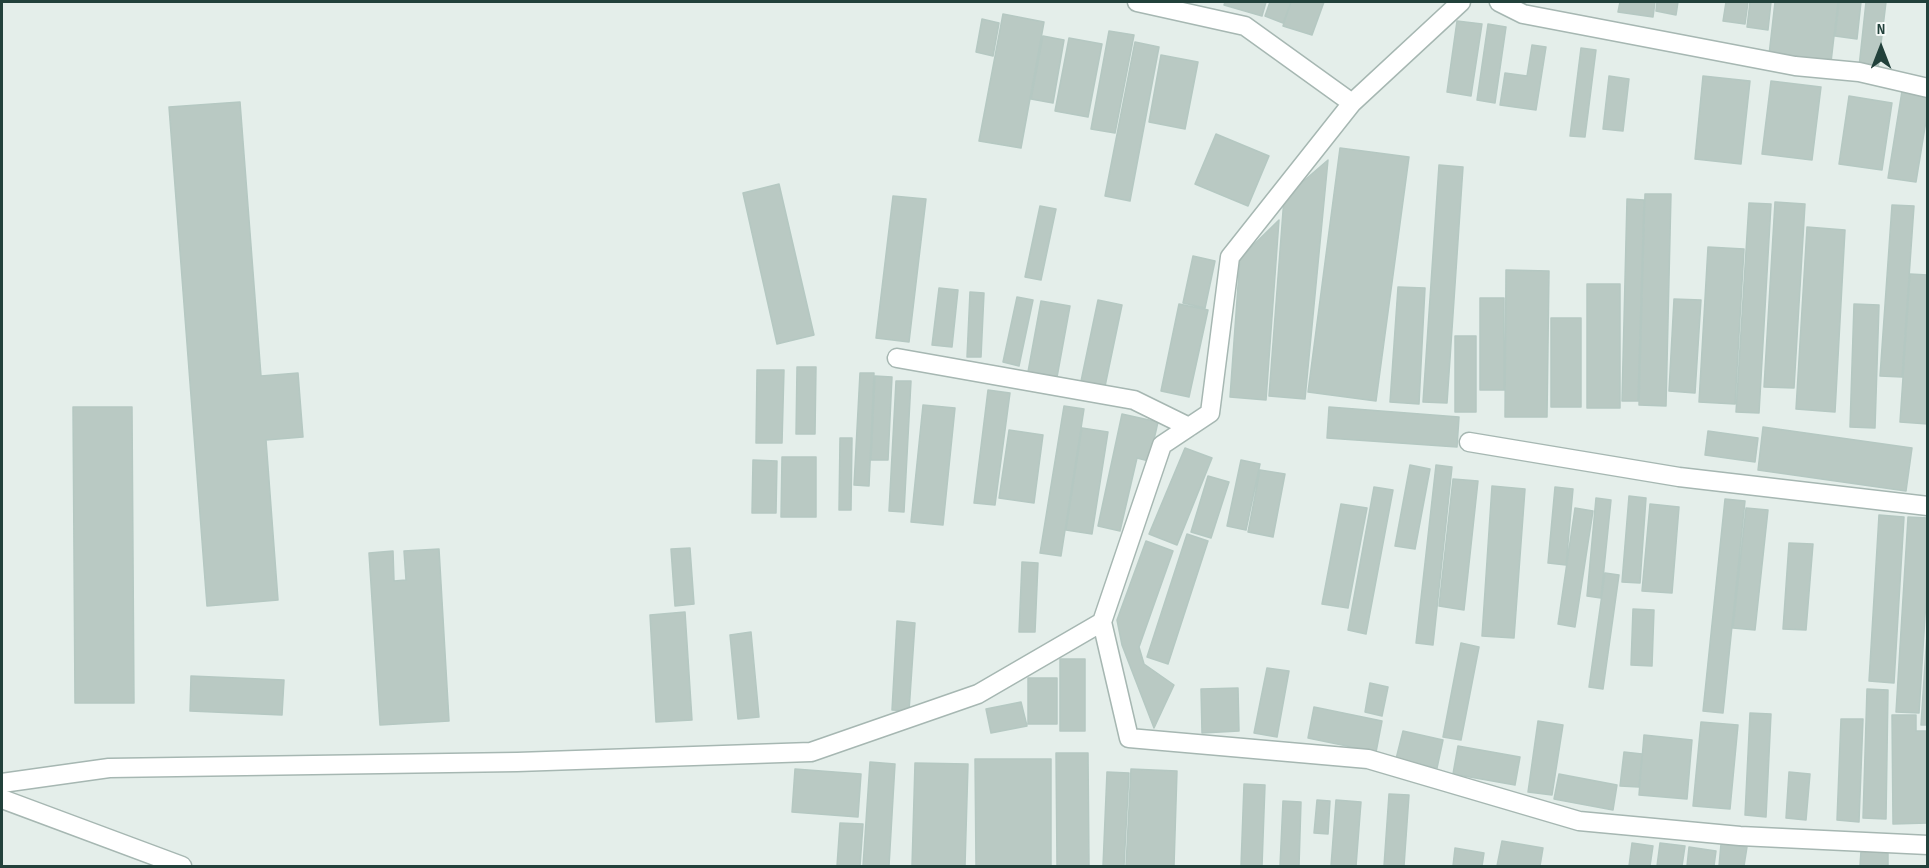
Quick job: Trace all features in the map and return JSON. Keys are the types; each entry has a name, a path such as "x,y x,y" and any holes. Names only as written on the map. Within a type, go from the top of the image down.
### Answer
{"street":[{"path":"1137,2 1245,26 1352,103"},
{"path":"1461,2 1352,103 1230,257 1210,413 1162,445 1102,622 1129,738 1368,759 1579,821 1740,836 1928,844"},
{"path":"1499,2 1523,14 1795,66 1859,72 1928,88"},
{"path":"897,358 1134,400 1189,427"},
{"path":"1470,442 1678,477 1928,506"},
{"path":"2,783 109,768 505,762 811,752 978,694 1102,622"},
{"path":"2,798 182,867"}],"building":[{"path":"1225,2 1266,2 1262,16 1224,5"},
{"path":"1270,2 1291,2 1283,23 1265,16"},
{"path":"1291,2 1324,2 1312,35 1283,26"},
{"path":"1620,2 1655,2 1653,17 1618,12"},
{"path":"1657,2 1678,2 1676,15 1656,11"},
{"path":"1726,2 1748,2 1745,24 1723,21"},
{"path":"1750,2 1771,2 1768,30 1747,27"},
{"path":"1775,2 1838,2 1831,62 1769,55"},
{"path":"1839,2 1861,2 1857,39 1835,36"},
{"path":"1866,2 1886,2 1878,69 1859,67"},
{"path":"1003,14 1044,22 1021,148 979,141"},
{"path":"982,19 999,23 993,56 976,52"},
{"path":"1457,21 1482,24 1471,96 1447,92"},
{"path":"1488,24 1506,27 1495,103 1477,100"},
{"path":"1109,31 1134,35 1115,133 1091,129"},
{"path":"1043,36 1064,40 1053,103 1031,99"},
{"path":"1069,38 1102,44 1088,117 1055,111"},
{"path":"1135,42 1159,47 1130,201 1105,196"},
{"path":"1532,45 1546,47 1536,110 1500,105 1505,73 1527,76"},
{"path":"1581,48 1596,50 1585,137 1570,136"},
{"path":"1161,55 1198,62 1185,129 1149,122"},
{"path":"1609,76 1629,79 1623,131 1603,129"},
{"path":"1703,76 1750,81 1741,164 1695,159"},
{"path":"1771,81 1821,87 1812,160 1762,154"},
{"path":"1902,91 1928,94 1928,109 1916,182 1888,178"},
{"path":"1849,96 1892,103 1882,170 1839,164"},
{"path":"240,102 261,376 298,373 303,437 266,440 278,600 207,606 169,107"},
{"path":"1216,134 1269,156 1248,206 1195,184"},
{"path":"1340,148 1409,157 1376,401 1308,392"},
{"path":"1328,160 1305,399 1269,396 1284,198"},
{"path":"1439,165 1463,167 1447,403 1423,402"},
{"path":"779,184 814,335 777,344 743,193"},
{"path":"1645,194 1671,194 1666,406 1639,405"},
{"path":"893,196 926,199 909,342 876,338"},
{"path":"1627,199 1644,200 1638,401 1622,401"},
{"path":"1775,202 1805,204 1794,388 1764,387"},
{"path":"1749,203 1771,204 1759,413 1736,412"},
{"path":"1892,205 1914,206 1902,377 1880,376"},
{"path":"1040,206 1056,209 1041,280 1025,277"},
{"path":"1279,220 1266,400 1230,397 1240,258"},
{"path":"1807,227 1845,230 1835,412 1796,409"},
{"path":"1708,247 1744,249 1735,404 1699,402"},
{"path":"1193,256 1215,261 1205,308 1183,303"},
{"path":"1506,270 1549,271 1547,417 1505,417"},
{"path":"1910,274 1928,275 1928,424 1900,422"},
{"path":"1587,284 1620,284 1620,408 1587,408"},
{"path":"1398,287 1425,288 1419,404 1390,402"},
{"path":"939,288 958,290 952,347 932,345"},
{"path":"970,292 984,293 981,357 967,357"},
{"path":"1017,297 1033,300 1019,366 1003,362"},
{"path":"1480,298 1504,298 1504,390 1480,390"},
{"path":"1674,299 1701,300 1695,393 1669,391"},
{"path":"1098,300 1122,305 1104,391 1080,386"},
{"path":"1041,301 1070,306 1057,377 1028,372"},
{"path":"1179,304 1208,310 1189,397 1161,391"},
{"path":"1854,304 1879,305 1875,428 1850,427"},
{"path":"1551,318 1581,318 1581,407 1551,407"},
{"path":"1455,336 1476,336 1476,412 1455,412"},
{"path":"797,367 816,367 815,434 796,434"},
{"path":"757,370 784,370 782,443 756,443"},
{"path":"860,373 874,373 869,486 854,485"},
{"path":"875,376 892,377 888,460 871,460"},
{"path":"896,381 911,381 904,512 889,511"},
{"path":"988,390 1010,393 995,505 974,503"},
{"path":"923,405 955,408 943,525 911,522"},
{"path":"1064,406 1084,409 1061,556 1040,553"},
{"path":"73,407 132,407 134,703 75,703"},
{"path":"1329,407 1459,417 1457,447 1327,438"},
{"path":"1122,414 1158,422 1149,461 1137,458 1120,531 1098,526"},
{"path":"1763,427 1912,448 1906,491 1758,470"},
{"path":"1082,428 1108,432 1092,534 1066,530"},
{"path":"1009,430 1043,435 1034,503 999,498"},
{"path":"1708,431 1758,438 1755,462 1705,455"},
{"path":"840,438 852,438 851,510 839,510"},
{"path":"1185,448 1212,458 1177,545 1149,534"},
{"path":"782,457 816,457 816,517 781,517"},
{"path":"753,460 777,461 776,513 752,513"},
{"path":"1241,460 1260,464 1246,530 1227,526"},
{"path":"1410,465 1430,469 1415,549 1395,546"},
{"path":"1436,465 1452,467 1433,645 1416,643"},
{"path":"1260,470 1285,474 1273,537 1248,532"},
{"path":"1208,476 1229,482 1211,538 1191,532"},
{"path":"1453,479 1478,481 1464,610 1439,606"},
{"path":"1492,486 1525,489 1514,638 1482,636"},
{"path":"1374,487 1393,490 1366,634 1348,630"},
{"path":"1555,487 1573,489 1566,565 1548,563"},
{"path":"1629,496 1646,498 1640,583 1622,582"},
{"path":"1596,498 1611,500 1601,598 1587,596"},
{"path":"1725,499 1745,501 1723,713 1703,711"},
{"path":"1341,504 1367,508 1348,608 1322,604"},
{"path":"1650,504 1679,507 1672,593 1642,591"},
{"path":"1575,508 1593,511 1575,627 1558,624"},
{"path":"1746,508 1768,510 1755,630 1733,628"},
{"path":"1879,515 1904,517 1894,683 1869,681"},
{"path":"1908,517 1928,518 1928,568 1919,713 1896,712"},
{"path":"1187,534 1208,541 1168,664 1147,657"},
{"path":"1146,541 1173,551 1139,647 1144,664 1174,685 1154,728 1122,645 1117,620"},
{"path":"1789,543 1813,544 1806,630 1783,629"},
{"path":"690,548 694,604 675,606 671,549"},
{"path":"439,549 449,721 380,725 369,553 393,551 394,581 406,580 404,551"},
{"path":"1022,562 1038,563 1035,632 1019,632"},
{"path":"1605,573 1619,575 1603,689 1589,687"},
{"path":"1633,609 1654,610 1652,666 1631,665"},
{"path":"685,612 692,720 656,722 650,615"},
{"path":"1928,619 1928,725 1921,725"},
{"path":"897,621 915,623 909,711 892,710"},
{"path":"751,632 759,717 738,719 730,635"},
{"path":"1461,643 1479,647 1461,740 1443,737"},
{"path":"1060,659 1085,659 1085,731 1060,731"},
{"path":"1267,668 1289,671 1277,737 1254,733"},
{"path":"191,676 284,680 282,715 190,711"},
{"path":"1028,678 1057,678 1057,724 1028,724"},
{"path":"1370,683 1388,687 1382,716 1365,712"},
{"path":"1238,688 1239,731 1202,733 1201,689"},
{"path":"1867,689 1888,690 1886,819 1863,818"},
{"path":"1021,702 1027,726 991,733 986,709"},
{"path":"1314,707 1382,721 1376,752 1308,738"},
{"path":"1750,713 1771,714 1766,817 1745,815"},
{"path":"1892,715 1916,715 1916,731 1928,731 1928,823 1893,824"},
{"path":"1841,719 1863,719 1859,822 1837,820"},
{"path":"1538,721 1563,725 1552,795 1528,792"},
{"path":"1701,722 1738,725 1730,809 1693,806"},
{"path":"1403,731 1443,740 1437,768 1396,759"},
{"path":"1644,735 1692,740 1687,799 1639,795"},
{"path":"1458,746 1520,757 1515,785 1453,774"},
{"path":"1624,752 1642,754 1639,787 1620,786"},
{"path":"1056,753 1088,753 1089,866 1057,866"},
{"path":"975,759 1051,759 1051,866 976,866"},
{"path":"870,762 895,764 889,866 863,866"},
{"path":"915,763 968,764 965,866 912,866"},
{"path":"795,769 861,774 858,817 792,812"},
{"path":"1131,769 1177,771 1174,866 1126,866"},
{"path":"1107,772 1129,773 1124,866 1103,866"},
{"path":"1789,772 1810,774 1806,820 1786,818"},
{"path":"1559,774 1617,785 1613,810 1554,799"},
{"path":"1244,784 1265,785 1262,866 1241,866"},
{"path":"1389,794 1409,795 1404,866 1384,866"},
{"path":"1317,800 1330,801 1328,834 1314,833"},
{"path":"1336,800 1361,802 1356,866 1331,866"},
{"path":"1283,801 1301,802 1299,866 1280,866"},
{"path":"840,823 863,824 860,866 837,866"},
{"path":"1502,841 1543,848 1540,866 1497,866"},
{"path":"1632,843 1653,846 1650,866 1629,866"},
{"path":"1660,843 1685,846 1682,866 1657,866"},
{"path":"1721,844 1747,847 1744,866 1719,866"},
{"path":"1689,847 1716,851 1714,866 1687,866"},
{"path":"1455,848 1484,853 1482,866 1453,866"},
{"path":"1861,851 1888,853 1888,866 1860,866"}]}
